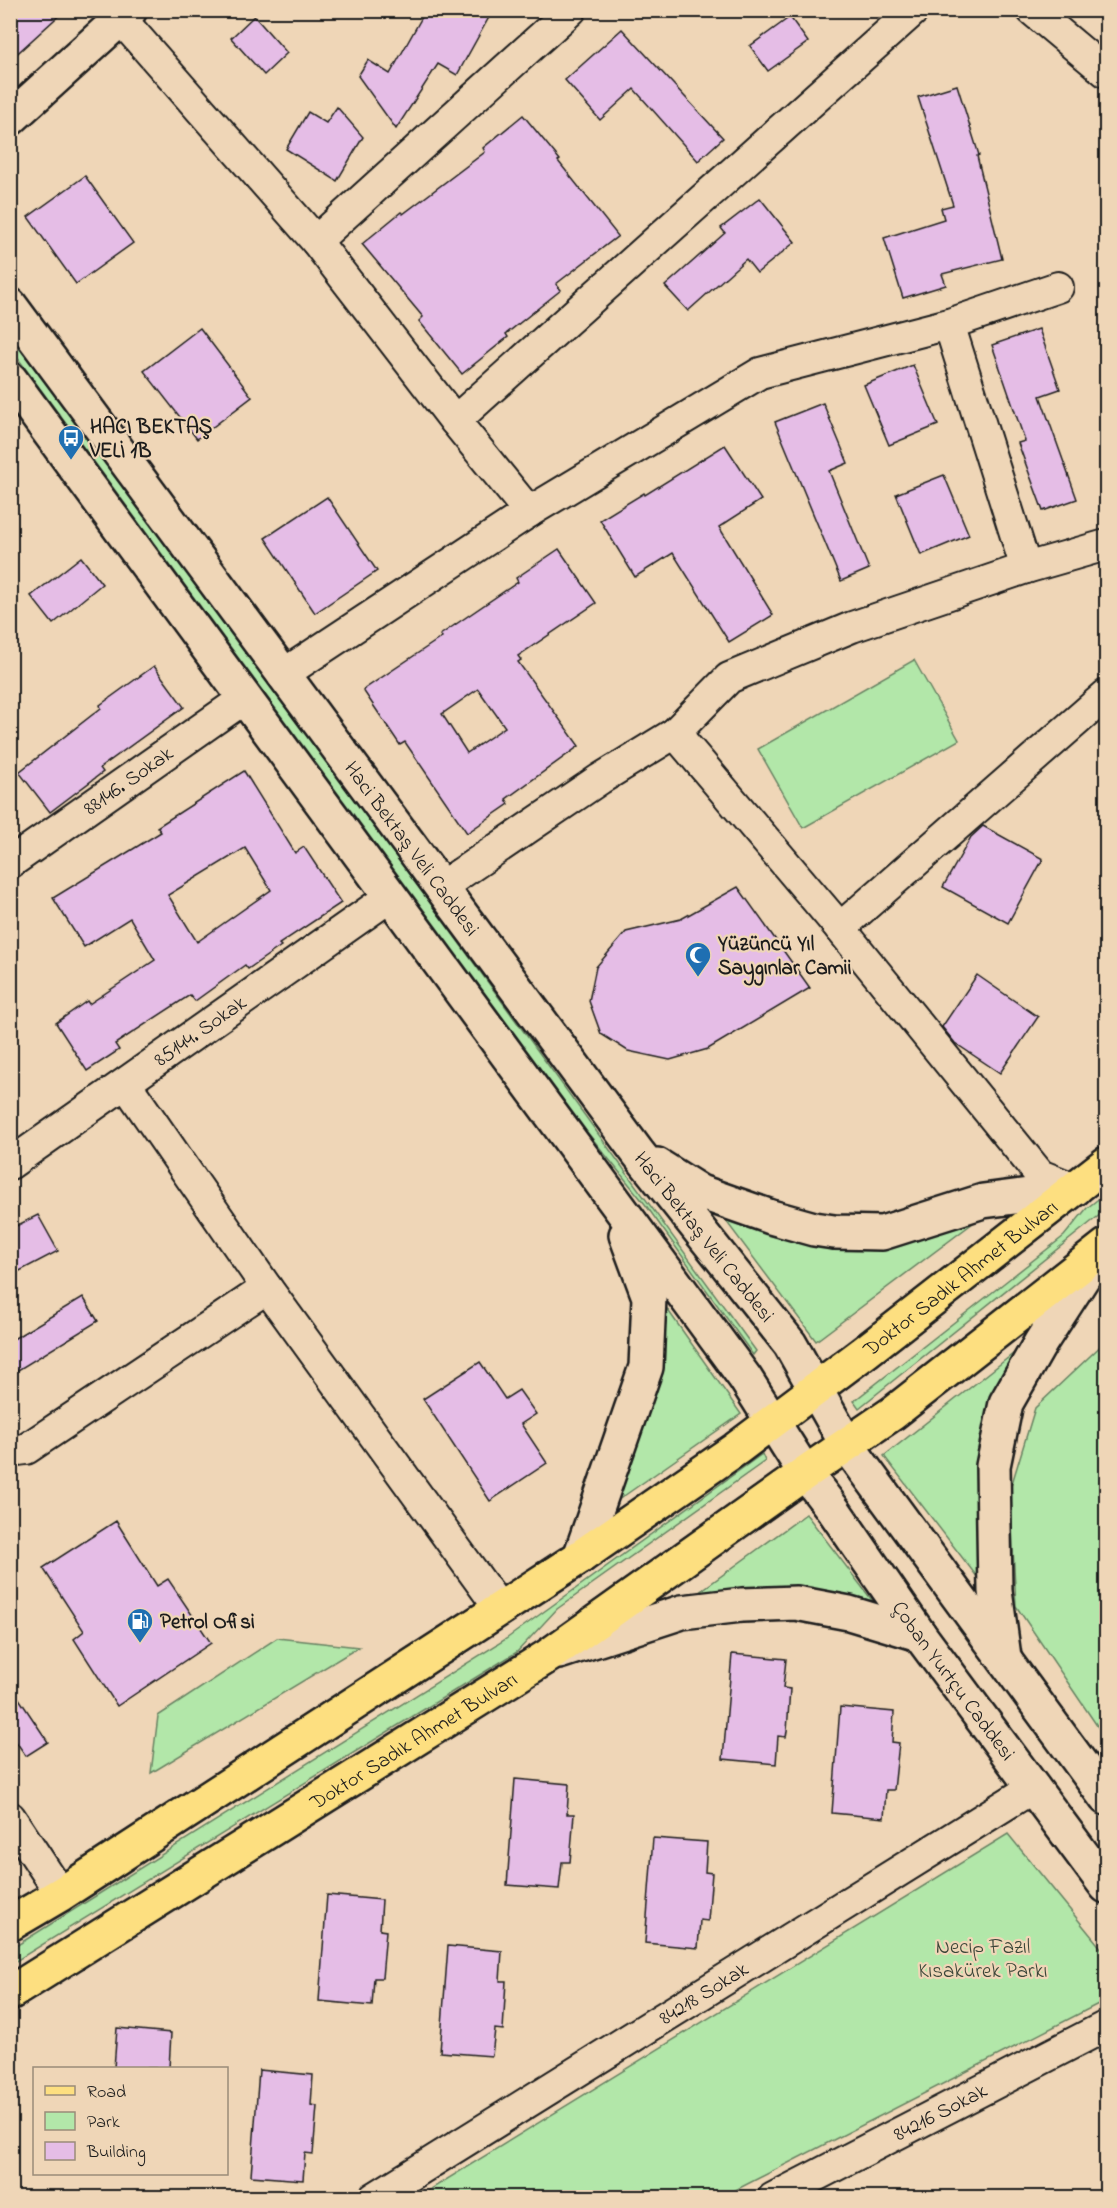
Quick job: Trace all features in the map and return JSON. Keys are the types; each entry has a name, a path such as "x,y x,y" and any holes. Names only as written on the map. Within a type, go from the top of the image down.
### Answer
{"main road":[{"path":"10,119 121,13"},
{"name":"Haci Bektaş Veli Caddesi","path":"10,305 638,1154 790,1344 847,1445"},
{"name":"Haci Bektaş Veli Caddesi","path":"10,379 745,1378 772,1422"},
{"path":"638,1154 700,1192 771,1217 834,1232 882,1233 982,1201 1075,1189"},
{"name":"Doktor Sadık Ahmet Bulvarı","path":"772,1422 1107,1164"},
{"path":"580,1557 646,1367 649,1297 613,1199"},
{"path":"1103,1249 893,1413 847,1445 1107,1798"},
{"path":"1005,1662 995,1591 993,1466 1006,1403 1041,1342 1103,1249"},
{"path":"10,1924 61,1894 580,1557 772,1422"},
{"name":"Çoban Yurtçu Caddesi","path":"772,1422 805,1473 835,1512 919,1634 1107,1886"},
{"name":"Doktor Sadık Ahmet Bulvarı","path":"10,1993 548,1656 847,1445"},
{"path":"548,1656 682,1612 742,1605 796,1604 849,1613 919,1634"}],"street":[{"path":"316,241 571,10"},
{"path":"454,422 914,10"},
{"path":"1032,10 1107,72"},
{"path":"121,13 316,241 454,422 529,512"},
{"path":"282,675 529,512 760,373 949,324 1058,287"},
{"path":"949,324 1026,568"},
{"path":"441,889 600,779 675,733 729,678 852,627 1026,568 1107,545"},
{"path":"840,928 1107,695"},
{"name":"88146. Sokak","path":"11,862 245,698"},
{"path":"675,733 840,928 1040,1175 1075,1189"},
{"name":"85144. Sokak","path":"10,1164 391,896"},
{"path":"126,1084 267,1288 500,1609"},
{"path":"10,1451 26,1449 267,1288"},
{"name":"84218 Sokak","path":"374,2198 1034,1787"},
{"path":"10,1816 61,1894"},
{"name":"84216 Sokak","path":"773,2198 1107,2026"}],"green space":[{"path":"10,335 415,882 756,1351 753,1355 645,1204 587,1132 11,349"},
{"path":"914,660 959,740 803,828 758,749"},
{"path":"1106,1193 1106,1210 859,1408 854,1401 1064,1236 1087,1208"},
{"path":"714,1205 820,1238 993,1208 816,1341"},
{"path":"665,1306 741,1414 601,1512"},
{"path":"1033,1338 999,1405 988,1591 884,1456"},
{"path":"1106,1341 1106,1739 1016,1606 1010,1490 1035,1408"},
{"path":"762,1454 765,1461 557,1609 517,1652 11,1964 11,1949 506,1639"},
{"path":"806,1514 885,1617 687,1601"},
{"path":"277,1638 359,1647 151,1773 158,1716"},
{"name":"Necip Fazıl Kısakürek Parkı","path":"1008,1834 1106,1954 1106,2000 722,2197 418,2197"}],"building":[{"path":"10,10 65,10 10,60"},
{"path":"426,10 493,10 457,75 438,64 396,129 358,76 368,60 390,74"},
{"path":"254,16 287,53 264,75 231,38"},
{"path":"790,17 808,42 768,71 750,46"},
{"path":"622,29 723,138 698,161 634,89 600,120 565,80"},
{"path":"957,85 979,155 977,156 1002,259 942,274 946,285 903,298 884,238 944,219 941,208 953,205 918,97"},
{"path":"337,107 363,137 337,181 286,149 308,112 326,123"},
{"path":"523,115 618,236 556,284 561,290 506,334 508,337 462,374 419,321 423,317 362,244 401,212 403,214 485,152 483,148"},
{"path":"85,176 133,243 76,284 28,217"},
{"path":"760,198 795,242 757,273 746,259 688,311 665,286 725,233 721,228"},
{"path":"200,328 252,397 197,439 144,371"},
{"path":"1039,329 1060,389 1040,396 1077,499 1043,511 1018,443 1025,441 992,345"},
{"path":"913,365 938,425 889,445 864,385"},
{"path":"823,403 848,463 829,471 869,569 841,581 775,422"},
{"path":"725,445 761,500 719,527 773,615 729,642 673,553 635,577 600,520"},
{"path":"944,475 969,535 921,555 896,494"},
{"path":"327,497 377,571 315,613 265,538"},
{"path":"559,549 596,603 518,656 521,660 518,662 579,746 506,799 509,804 467,833 405,742 400,745 363,690 518,582 516,578","holes":["478,689 505,727 467,753 442,714"]},
{"path":"81,557 102,584 53,624 31,596"},
{"path":"154,666 184,707 100,768 103,772 50,812 19,772 101,708 100,705"},
{"path":"244,771 295,853 304,847 341,903 279,944 281,946 248,969 245,965 195,1001 190,995 115,1044 119,1050 87,1071 56,1023 87,1001 89,1004 155,960 130,918 84,947 53,898 161,832 157,827","holes":["245,848 271,890 197,942 168,895"]},
{"path":"983,826 1043,859 1008,923 943,887 971,837"},
{"name":"Yüzüncü Yıl Saygınlar Camii","path":"738,887 810,988 708,1049 670,1060 628,1051 601,1034 589,1001 596,967 626,932 681,919"},
{"path":"977,975 1038,1017 1000,1073 955,1043 942,1027"},
{"path":"38,1215 58,1251 10,1276 10,1229"},
{"path":"83,1297 98,1321 10,1375 10,1341"},
{"path":"480,1362 505,1399 519,1390 536,1414 521,1424 547,1463 490,1501 423,1399"},
{"path":"116,1521 157,1586 168,1579 211,1643 117,1706 74,1639 84,1631 43,1568"},
{"path":"732,1654 786,1659 783,1688 790,1689 787,1731 786,1737 778,1736 776,1764 723,1759"},
{"path":"10,1685 48,1742 26,1756 10,1733"},
{"path":"840,1707 894,1712 892,1742 899,1743 894,1790 886,1790 884,1818 832,1813"},
{"path":"515,1779 569,1784 567,1814 574,1814 570,1862 562,1862 559,1889 507,1885"},
{"path":"653,1838 707,1842 705,1872 712,1873 708,1921 700,1920 698,1948 645,1943"},
{"path":"327,1895 382,1900 380,1930 386,1931 382,1978 374,1978 372,2006 319,2001"},
{"path":"448,1946 502,1951 500,1981 506,1981 503,2030 495,2029 492,2056 440,2052"},
{"path":"117,2028 171,2033 169,2067 114,2067"},
{"path":"259,2070 313,2075 311,2105 317,2106 313,2154 305,2153 303,2180 251,2176"}],"place":[{"name":"HACI BEKTAŞ VELİ 1B","path":"71,461"},
{"name":"Yüzüncü Yıl Saygınlar Camii","path":"698,978"},
{"name":"Petrol Ofisi","path":"140,1644"}]}
